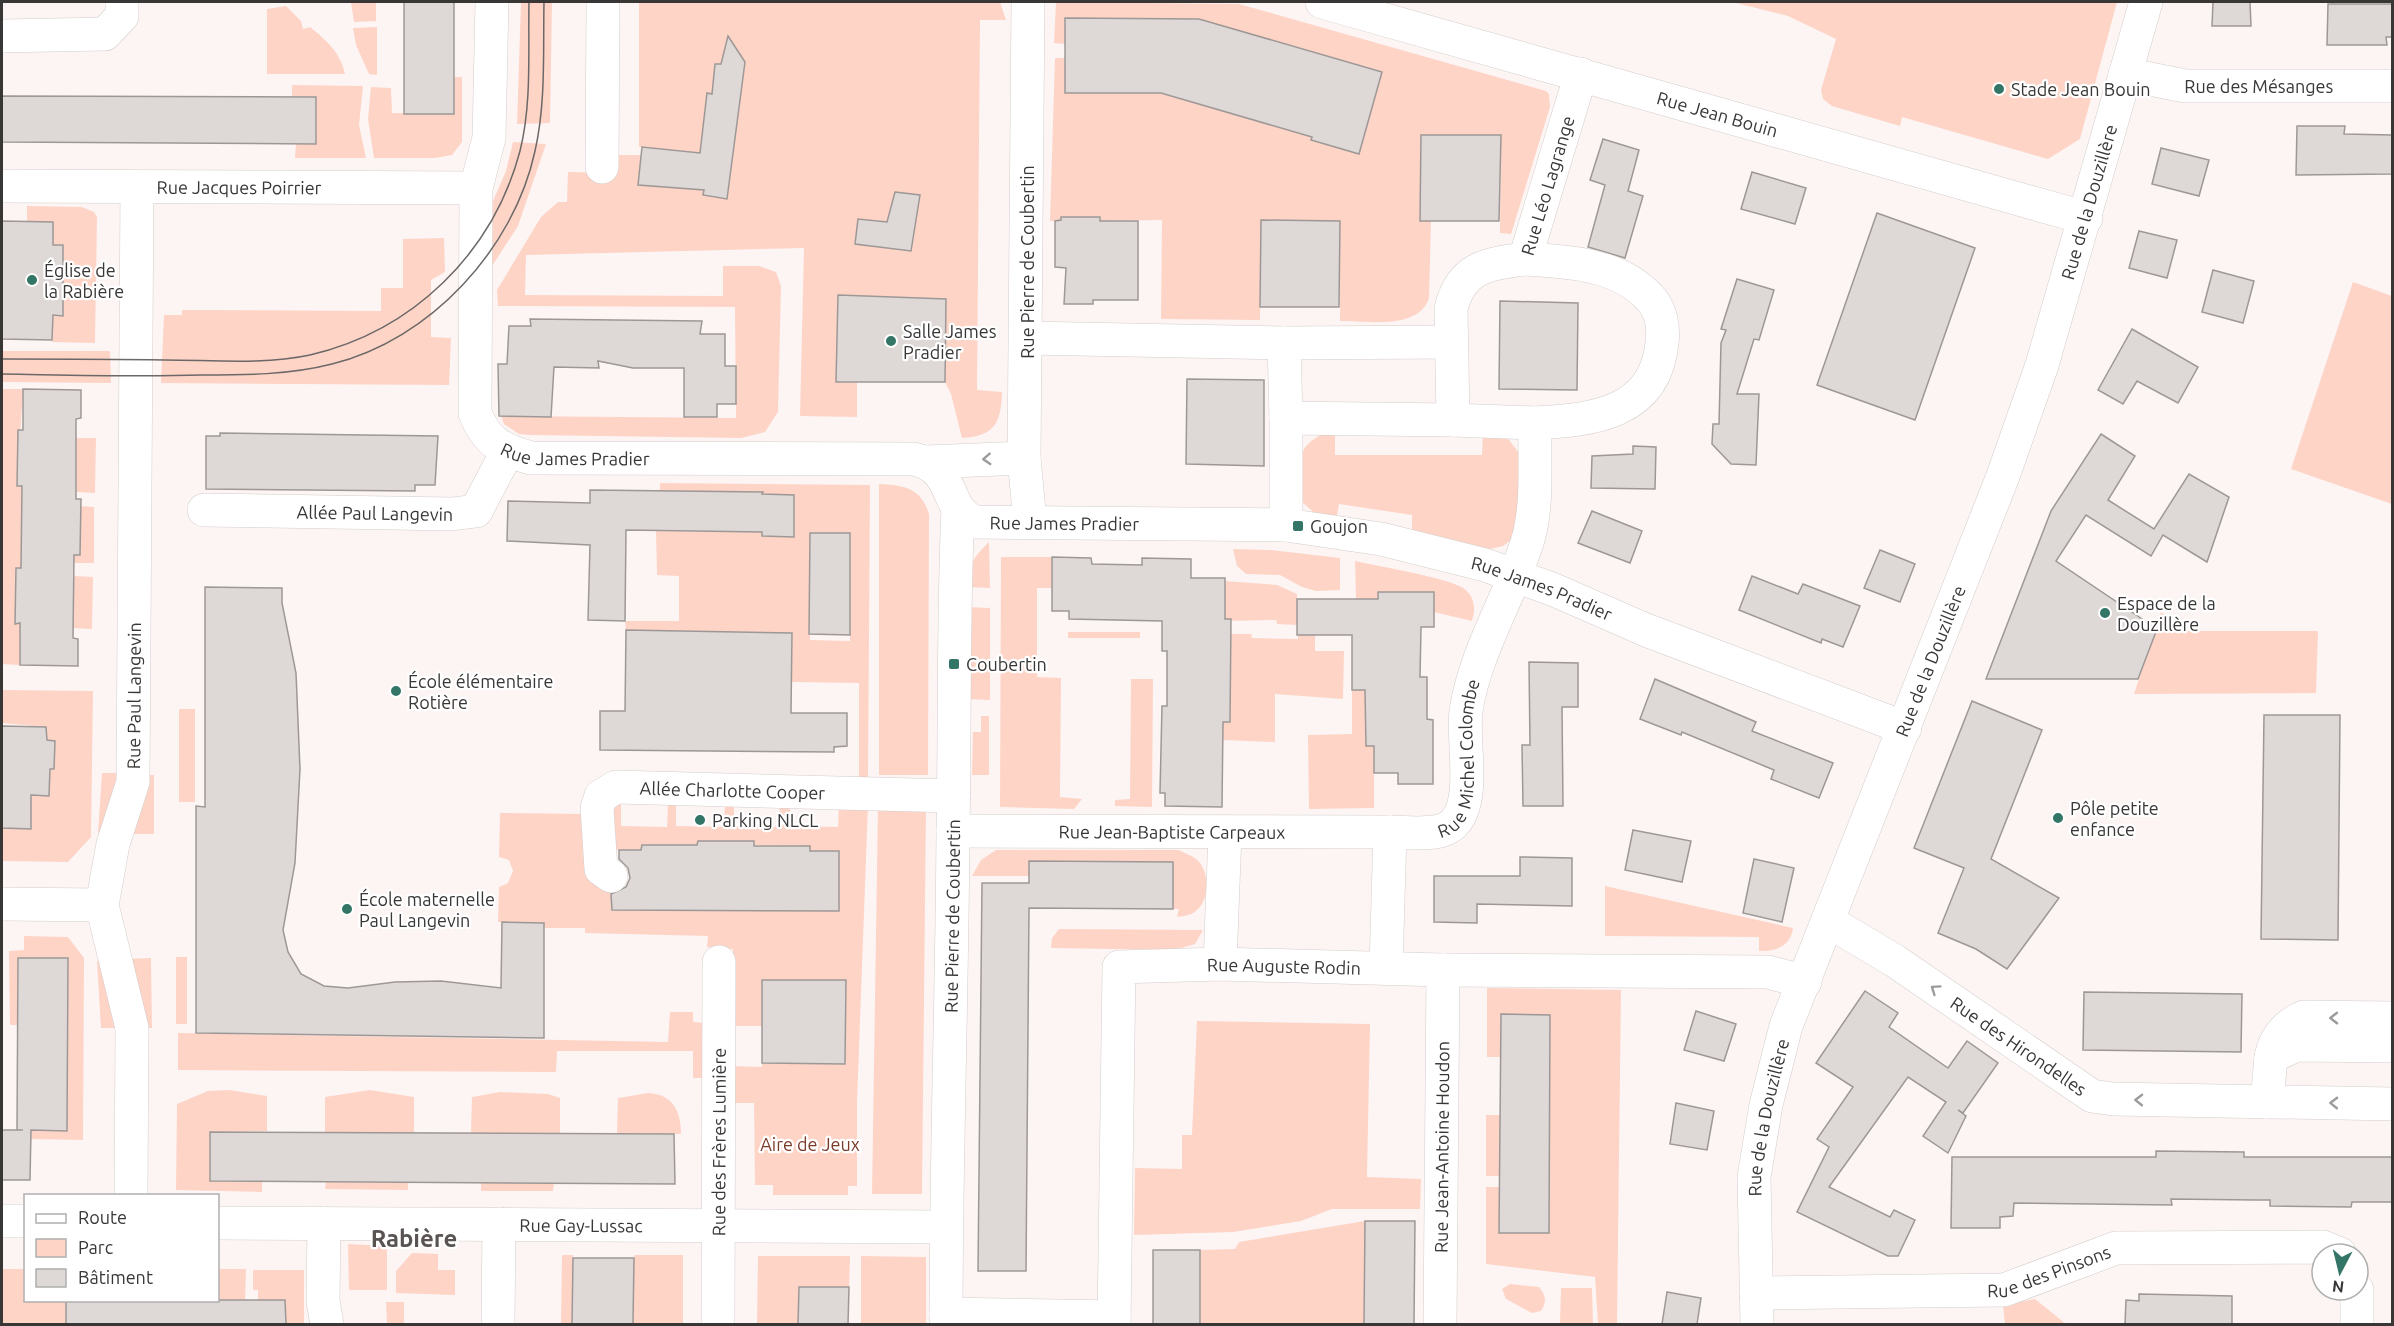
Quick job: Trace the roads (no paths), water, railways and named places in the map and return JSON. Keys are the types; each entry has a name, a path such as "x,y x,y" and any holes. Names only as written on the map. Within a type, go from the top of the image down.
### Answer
{"street":[{"path":"2,36 105,34 122,16 122,2"},
{"name":"Rue James Pradier","path":"492,2 489,138 476,188 475,413 482,432 508,450 531,458 914,459 946,480 966,519 975,522 1286,525 1381,539 1485,565 1516,576 1646,630 1905,728"},
{"path":"602,167 603,2"},
{"name":"Rue Pierre de Coubertin","path":"1028,2 1024,458 1030,522"},
{"name":"Rue de la Douzillère","path":"1756,1309 1754,1177 1769,1094 1786,1026 2003,476 2058,315 2146,2"},
{"name":"Rue Jean Bouin","path":"1342,4 2086,218"},
{"name":"Rue Léo Lagrange","path":"1535,423 1598,416 1636,398 1647,387 1657,370 1663,338 1661,318 1656,307 1649,297 1630,282 1608,271 1579,263 1525,259 1581,74"},
{"name":"Rue des Mésanges","path":"2125,74 2185,86 2392,86"},
{"name":"Rue Jacques Poirrier","path":"2,186 476,188"},
{"name":"Rue Paul Langevin","path":"131,1194 132,1028 102,906 113,844 133,782 137,187"},
{"path":"1453,420 1451,309 1455,292 1463,280 1475,271 1495,263 1525,259"},
{"path":"1026,338 1284,343 1451,342"},
{"path":"1284,343 1286,525"},
{"path":"1286,418 1535,423 1533,506 1529,533 1516,576"},
{"name":"Allée Paul Langevin","path":"204,510 452,514 476,511 508,450"},
{"path":"946,480 1024,458"},
{"name":"Rue Pierre de Coubertin","path":"946,480 954,594 954,795 945,1227 946,1319"},
{"name":"Rue Michel Colombe","path":"1390,832 1443,830 1454,824 1461,815 1466,786 1465,717 1468,697 1499,613 1516,576"},
{"name":"Allée Charlotte Cooper","path":"611,876 601,869 597,808 601,796 616,787 954,795"},
{"name":"Rue Jean-Baptiste Carpeaux","path":"953,831 1390,832"},
{"path":"1386,968 1390,832"},
{"path":"1220,964 1225,833"},
{"path":"2,904 102,906"},
{"name":"Rue des Hirondelles","path":"1828,921 1895,961 2092,1096 2113,1099 2392,1104"},
{"name":"Rue des Frères Lumière","path":"718,1324 719,962"},
{"name":"Rue Auguste Rodin","path":"1114,1321 1119,967 1220,964 1443,970 1768,972 1804,982"},
{"name":"Rue Jean-Antoine Houdon","path":"1440,1324 1443,970"},
{"path":"2267,1101 2271,1057 2279,1035 2294,1022 2304,1017 2392,1018"},
{"path":"2271,1057 2296,1046 2392,1046"},
{"path":"2,1221 24,1221"},
{"name":"Rue Gay-Lussac","path":"219,1223 945,1227"},
{"path":"324,1223 323,1301 327,1324"},
{"path":"498,1324 499,1224"},
{"name":"Rue des Pinsons","path":"1756,1309 2004,1290 2115,1248 2310,1247"},
{"path":"2357,1302 2357,1324"},
{"path":"946,1319 1114,1321"}],"tram line":[{"path":"2,359 238,361 292,358 347,344 415,307 444,282 469,254 490,223 507,188 524,133 529,77 529,2"},
{"path":"2,374 151,376 283,372 332,364 368,352 402,334 434,312 462,285 487,255 508,222 524,187 539,133 543,77 544,2"}],"place":[{"name":"Stade Jean Bouin","path":"1999,89"},
{"name":"Église de la Rabière","path":"32,280"},
{"name":"Salle James Pradier","path":"891,341"},
{"name":"Goujon","path":"1298,526"},
{"name":"Espace de la Douzillère","path":"2105,613"},
{"name":"Coubertin","path":"954,664"},
{"name":"École élémentaire Rotière","path":"396,691"},
{"name":"Pôle petite enfance","path":"2058,818"},
{"name":"Parking NLCL","path":"700,820"},
{"name":"École maternelle Paul Langevin","path":"347,909"}],"district":[{"name":"Rabière","path":"414,1238"}],"park label":[{"name":"Aire de Jeux","path":"810,1144"}]}
